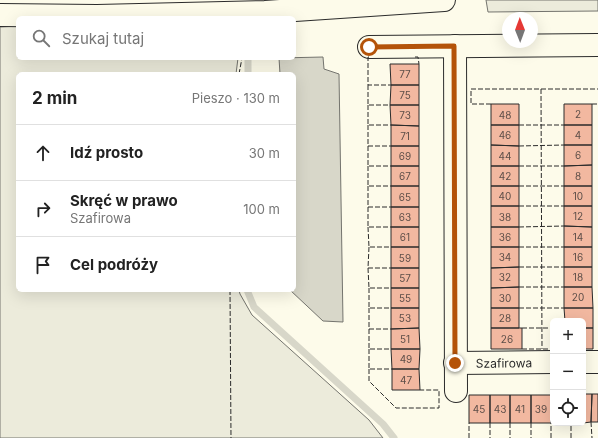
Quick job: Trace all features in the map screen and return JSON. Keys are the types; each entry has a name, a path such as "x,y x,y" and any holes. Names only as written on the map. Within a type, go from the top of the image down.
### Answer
{"street":[{"path":"0,15 97,16 265,12 444,0"},
{"path":"454,46 456,391"},
{"path":"369,47 598,46"},
{"name":"Szafirowa","path":"455,363 550,362"},
{"path":"586,362 598,362"}],"shaded area":[{"path":"486,0 598,0 598,11 488,12"},
{"path":"16,26 16,60 238,60 236,72 16,72 16,292 240,292 252,315 369,420 383,438 0,438 0,27"},
{"path":"323,57 324,69 339,74 343,322 323,321 292,292 296,292 296,72 280,72 279,60 296,60 296,58"}],"building":[{"path":"390,64 419,64 419,85 391,85"},
{"path":"391,85 419,85 419,105 390,105"},
{"path":"491,104 519,104 519,125 491,125"},
{"path":"564,104 592,104 592,125 564,125"},
{"path":"390,105 419,105 419,126 391,125"},
{"path":"391,125 419,126 419,146 391,146"},
{"path":"491,125 519,125 519,146 491,145"},
{"path":"564,125 592,125 592,145 564,145"},
{"path":"491,145 519,146 519,166 491,166"},
{"path":"564,145 592,145 592,165 564,166"},
{"path":"391,146 419,146 419,166 391,166"},
{"path":"592,165 592,186 564,186 564,166"},
{"path":"391,166 419,166 419,186 391,186"},
{"path":"491,166 519,166 519,186 491,186"},
{"path":"391,186 419,186 419,207 391,207"},
{"path":"491,186 519,186 519,206 491,206"},
{"path":"564,186 592,186 592,206 564,206"},
{"path":"491,206 519,206 519,227 491,227"},
{"path":"564,206 592,206 592,227 564,226"},
{"path":"391,207 419,207 419,227 391,227"},
{"path":"564,226 592,227 592,247 564,247"},
{"path":"391,227 419,227 419,247 391,247"},
{"path":"491,227 519,227 519,247 491,247"},
{"path":"391,247 419,247 419,268 391,268"},
{"path":"491,247 519,247 519,267 491,268"},
{"path":"564,247 592,247 592,267 564,267"},
{"path":"519,267 519,287 491,288 491,268"},
{"path":"564,267 592,267 592,287 564,287"},
{"path":"391,268 419,268 419,288 391,288"},
{"path":"519,287 519,308 491,308 491,288"},
{"path":"564,287 592,287 593,308 564,308"},
{"path":"391,288 419,288 419,308 391,308"},
{"path":"391,308 419,308 419,328 391,329"},
{"path":"491,308 519,308 519,328 491,328"},
{"path":"564,308 593,308 593,328 586,328 586,318 565,318"},
{"path":"419,328 420,349 391,349 391,329"},
{"path":"491,328 522,328 522,349 491,349"},
{"path":"586,328 593,328 593,349 586,349"},
{"path":"391,349 420,349 419,369 392,369"},
{"path":"392,369 419,369 420,390 392,390"},
{"path":"586,394 592,394 591,422 586,423"},
{"path":"592,394 598,394 598,422 591,422"},
{"path":"469,395 490,395 490,423 469,423"},
{"path":"490,395 510,395 510,423 490,423"},
{"path":"510,395 531,395 531,423 510,423"},
{"path":"531,395 550,395 550,423 531,423"}],"waterway":[{"path":"248,60 248,72"},
{"path":"248,292 254,307 383,424 394,438"}],"fence":[{"path":"369,57 368,85 391,85"},
{"path":"415,57 418,57 419,64"},
{"path":"239,72 242,60"},
{"path":"368,85 368,105 390,105"},
{"path":"491,104 471,104 471,89 598,89"},
{"path":"541,89 542,349"},
{"path":"592,104 598,104"},
{"path":"368,105 368,125 391,125"},
{"path":"368,125 368,146 391,146"},
{"path":"519,125 564,125"},
{"path":"519,146 564,145"},
{"path":"368,146 368,166 391,166"},
{"path":"368,166 368,186 391,186"},
{"path":"519,166 564,166"},
{"path":"368,186 368,207 391,207"},
{"path":"519,186 564,186"},
{"path":"519,206 564,206"},
{"path":"368,207 368,227 391,227"},
{"path":"519,227 564,226"},
{"path":"368,227 369,247 391,247"},
{"path":"369,247 368,268 391,268"},
{"path":"519,247 564,247"},
{"path":"519,267 564,267"},
{"path":"368,268 369,288 391,288"},
{"path":"519,287 564,287"},
{"path":"369,288 369,308 391,308"},
{"path":"230,292 231,438"},
{"path":"369,308 369,329 391,329"},
{"path":"519,308 564,308"},
{"path":"522,328 550,328"},
{"path":"369,329 369,349 391,349"},
{"path":"369,349 369,369 392,369"},
{"path":"522,349 550,349"},
{"path":"369,369 369,381 396,408 439,408 439,390 420,390"},
{"path":"591,422 592,438"},
{"path":"469,423 469,438"},
{"path":"490,423 490,438"},
{"path":"510,423 510,438"},
{"path":"531,423 531,438"},
{"path":"551,426 551,438"},
{"path":"571,426 571,438"}],"route":[{"path":"369,47 454,46 455,363"}]}
